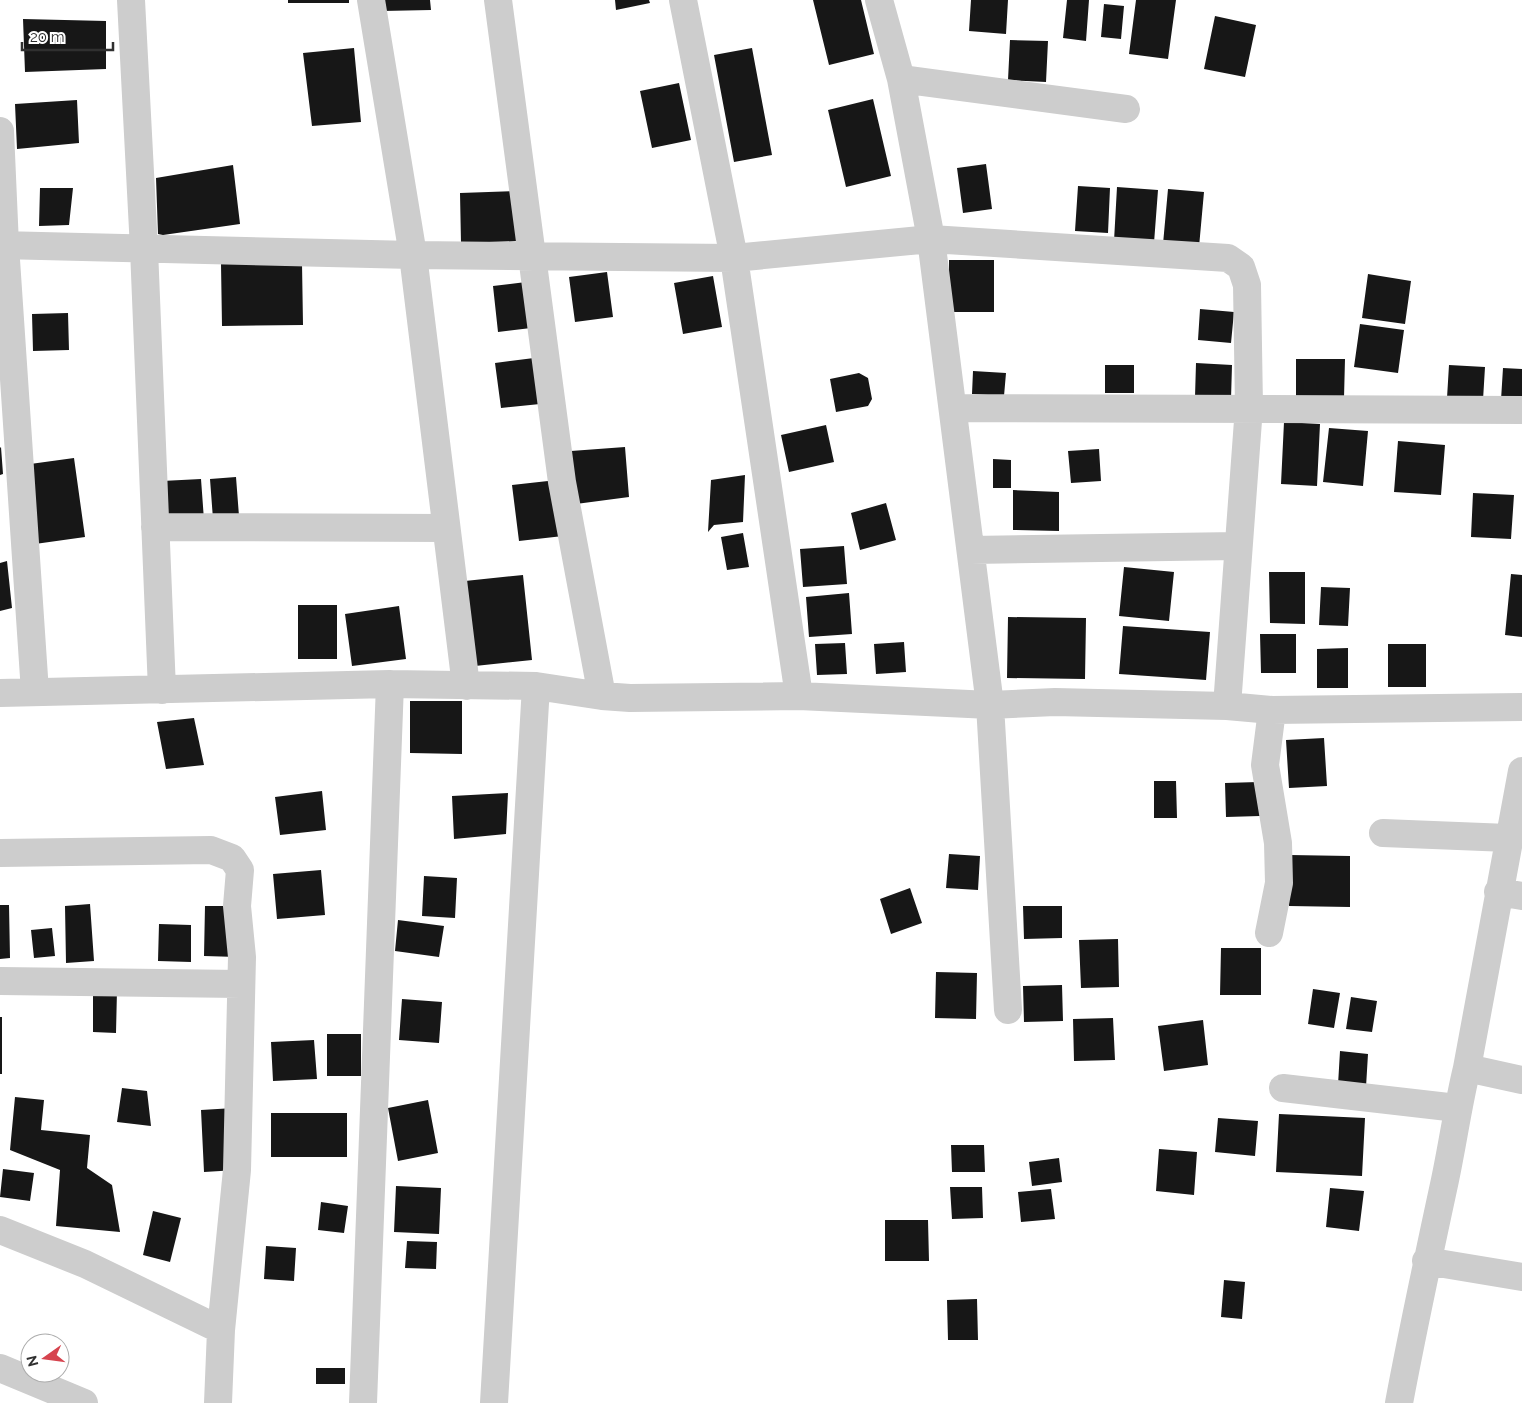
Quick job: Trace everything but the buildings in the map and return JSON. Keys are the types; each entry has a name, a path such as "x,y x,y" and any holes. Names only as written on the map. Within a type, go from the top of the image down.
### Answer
{"street":[{"path":"130,0 144,248 162,690"},
{"path":"370,0 412,255 466,686"},
{"path":"498,0 562,482 602,696"},
{"path":"683,0 734,258 799,696"},
{"path":"879,0 901,79 931,238 953,408 990,705 1008,1010"},
{"path":"901,79 1126,109"},
{"path":"0,131 2,245 35,692"},
{"path":"2,245 412,255 734,258 931,238 1228,258 1241,267 1247,285 1249,407 1227,706"},
{"path":"953,408 1249,407 1522,410"},
{"path":"155,528 446,528"},
{"path":"971,550 1238,546"},
{"path":"0,693 390,684 536,686 602,696 630,698 799,696 990,705 1055,702 1227,706 1272,710 1522,707"},
{"path":"363,1403 390,684"},
{"path":"494,1403 536,686"},
{"path":"1269,933 1279,883 1278,843 1265,765 1272,710"},
{"path":"1399,1403 1426,1261 1445,1178 1457,1108 1510,894 1508,838 1522,771"},
{"path":"1383,832 1508,838"},
{"path":"0,853 211,850 232,858 240,870 237,906 242,957 237,1170 221,1330 218,1403"},
{"path":"0,980 241,984"},
{"path":"1467,1068 1522,1080"},
{"path":"1283,1088 1457,1108"},
{"path":"0,1230 86,1264 221,1330"},
{"path":"1426,1261 1522,1277"},
{"path":"0,1368 84,1403"}]}
